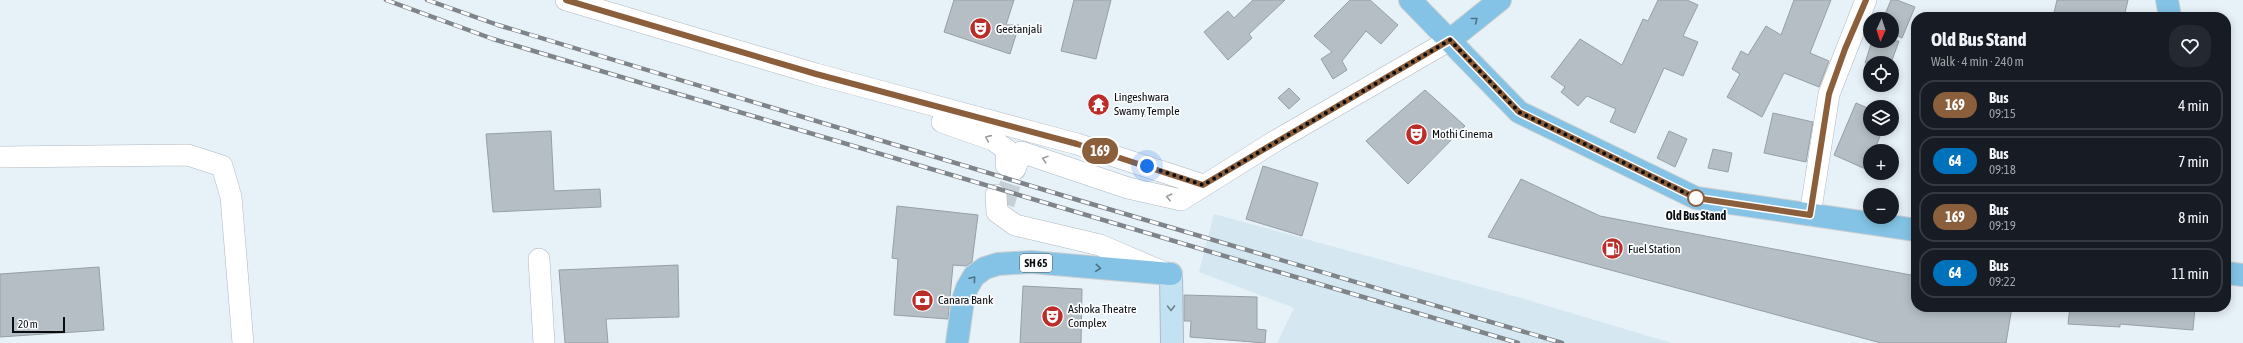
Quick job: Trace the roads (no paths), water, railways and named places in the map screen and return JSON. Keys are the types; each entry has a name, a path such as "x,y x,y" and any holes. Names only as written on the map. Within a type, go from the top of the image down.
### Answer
{"main road":[{"path":"1410,0 1519,112 1682,192 1696,198 1911,229"},
{"path":"1450,40 1500,0"},
{"path":"2167,0 2169,12"},
{"name":"SH 65","path":"957,343 963,300 967,288 974,276 985,268 998,264 1031,262 1168,273"},
{"path":"1168,273 1172,343"},
{"path":"2231,274 2243,275"}],"street":[{"path":"566,0 801,70 1077,144 1203,185"},
{"path":"1810,215 1829,94 1845,49 1866,0"},
{"path":"901,97 899,104 902,108 993,140 1008,150 1011,167 1021,152 1128,188 1181,200 1203,185 1450,40"},
{"path":"0,157 188,155 222,166 231,197 243,343"},
{"path":"1000,200 997,212 1014,225 1100,245 1168,273"},
{"path":"539,259 544,343"}],"tunnel":[{"path":"1004,204 1015,169"}],"railway":[{"path":"386,0 493,39 1518,343"},
{"path":"427,0 498,25 1078,200 1562,343"}],"place":[{"name":"Geetanjali","path":"981,29"},
{"name":"Lingeshwara Swamy Temple","path":"1098,104"},
{"name":"Mothi Cinema","path":"1416,134"},
{"name":"Old Bus Stand","path":"1696,198"},
{"name":"Fuel Station","path":"1613,249"},
{"name":"Canara Bank","path":"923,300"},
{"name":"Ashoka Theatre Complex","path":"1052,316"}]}
